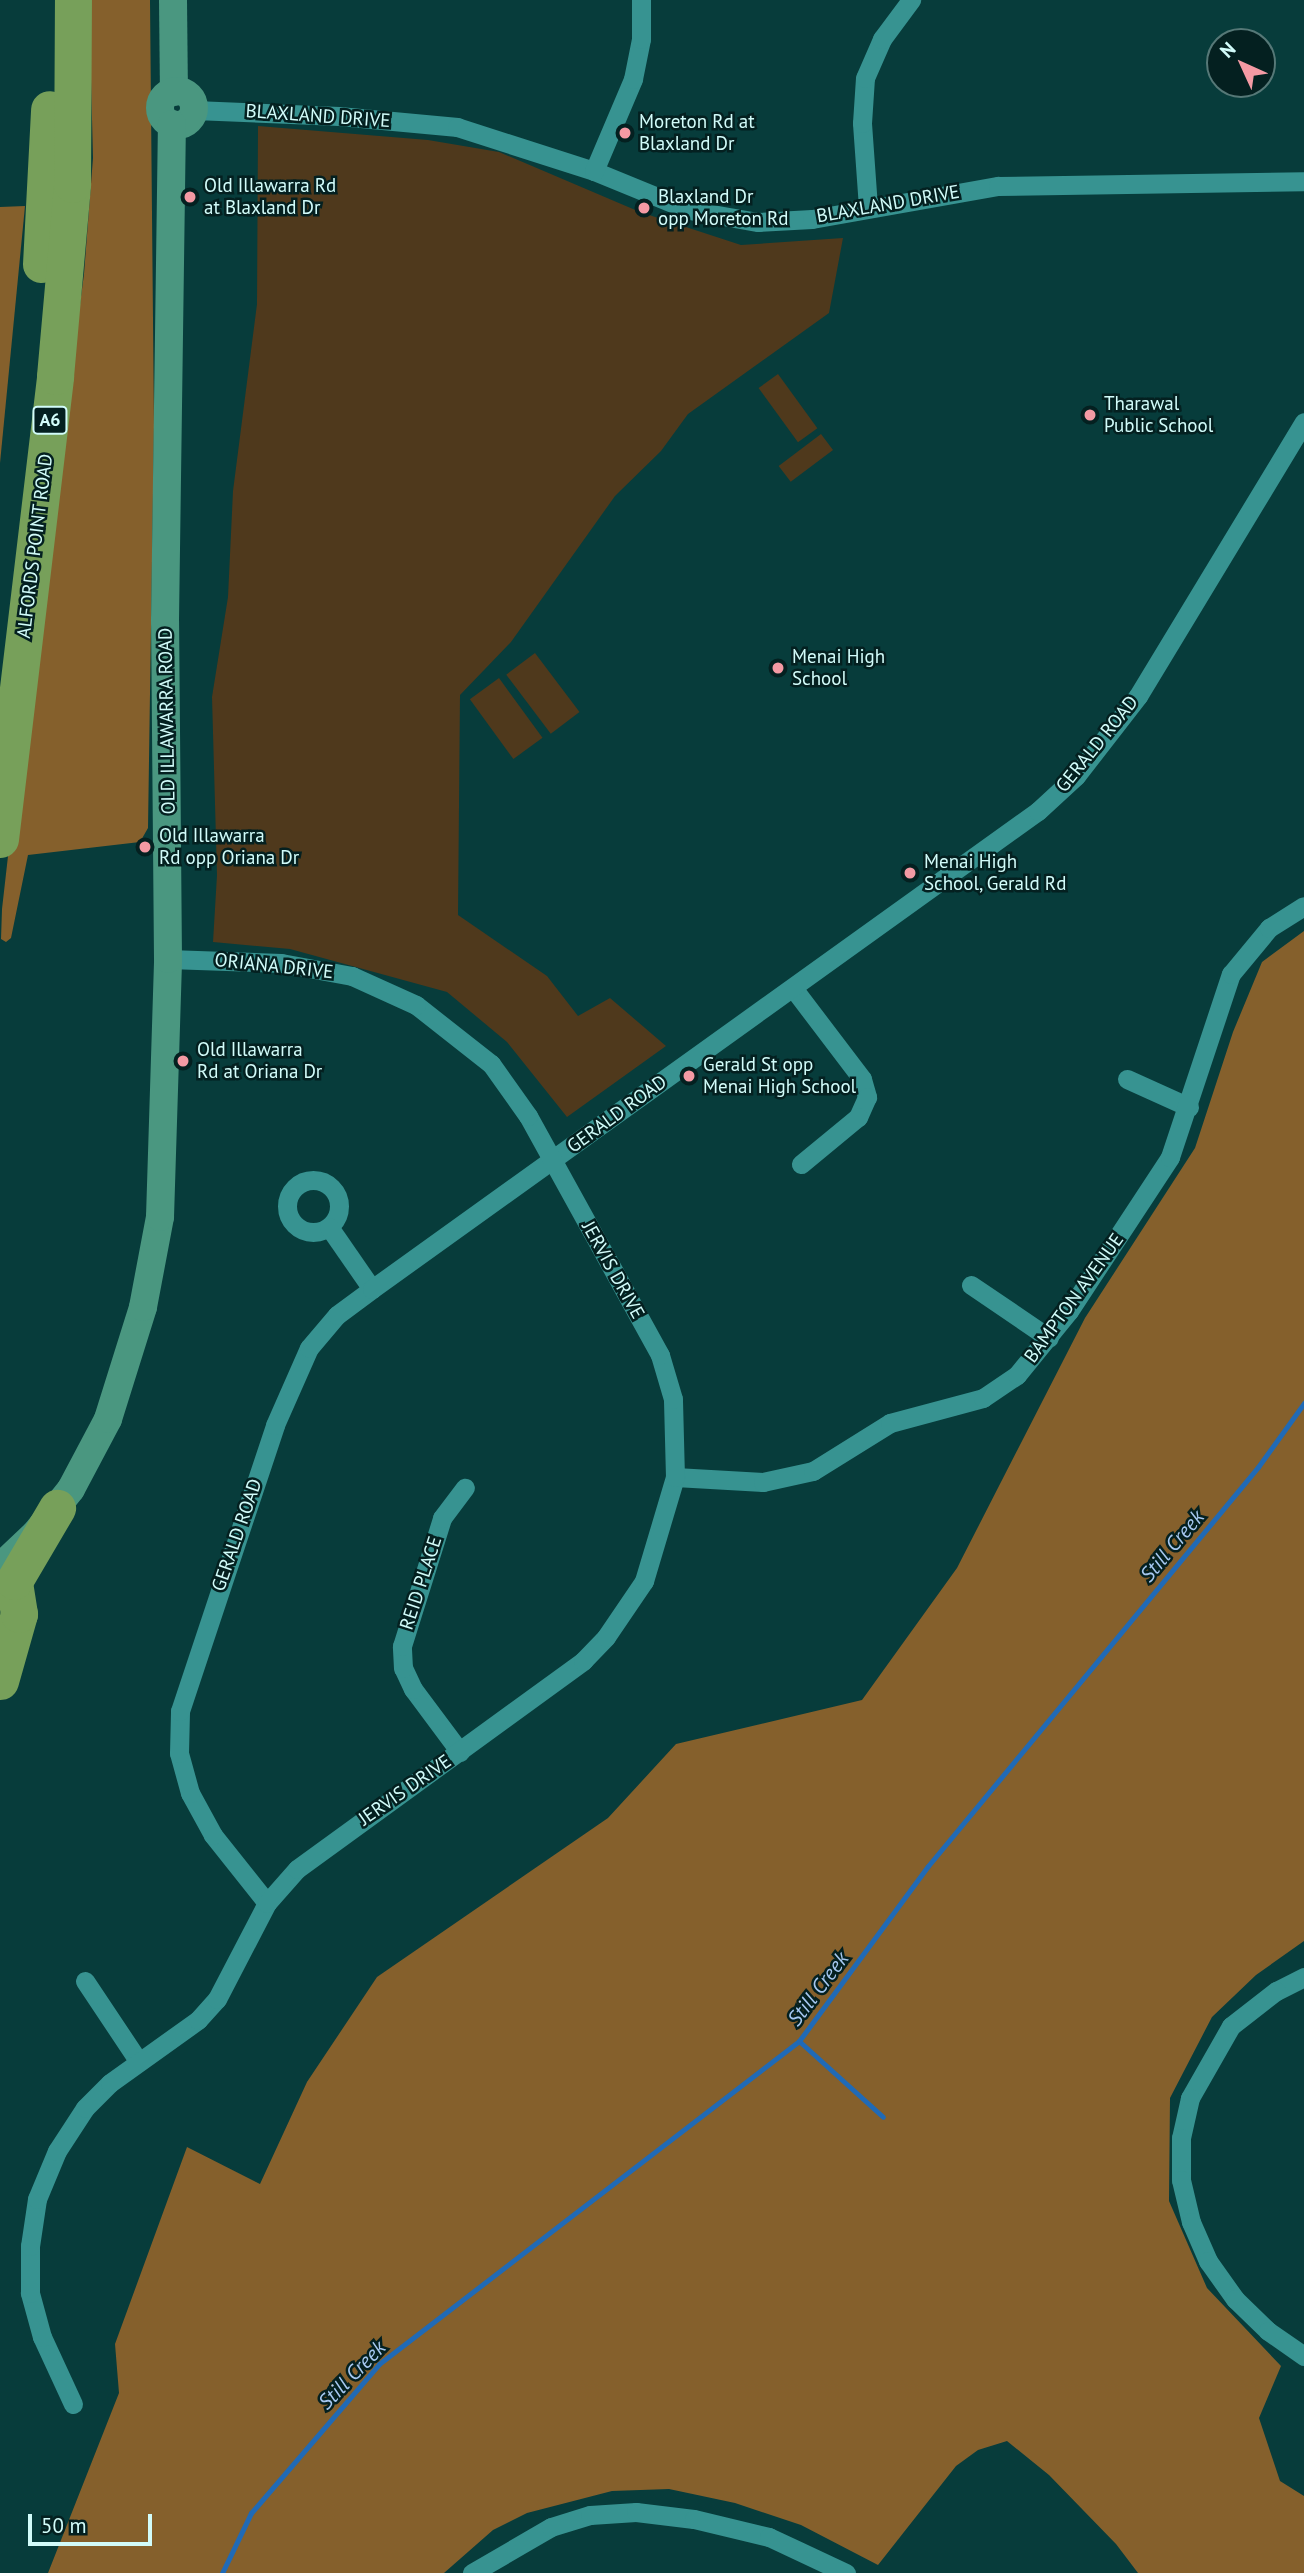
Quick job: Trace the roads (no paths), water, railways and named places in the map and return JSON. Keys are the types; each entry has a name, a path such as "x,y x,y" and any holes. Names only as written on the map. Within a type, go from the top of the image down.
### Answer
{"highway":[{"name":"ALFORDS POINT ROAD","path":"0,690 33,407 51,84 48,0"},
{"name":"ALFORDS POINT ROAD","path":"0,839 55,376 72,184 73,0"},
{"path":"0,1681 19,1614 14,1581 57,1508"}],"street":[{"name":"OLD ILLAWARRA ROAD","path":"0,1567 57,1508 108,1419 143,1307 162,1192 168,959 166,592 180,109 173,0"},
{"path":"594,171 633,79 641,39 641,0"},
{"path":"868,207 862,123 866,78 882,39 911,0"},
{"name":"BLAXLAND DRIVE","path":"180,109 339,116 457,127 594,171 710,216 758,222 812,219 998,186 1065,181 1304,181"},
{"name":"GERALD ROAD","path":"267,1903 213,1835 190,1793 179,1753 180,1711 289,1387 309,1348 337,1315 1019,826 1076,776 1138,696 1304,422"},
{"name":"BAMPTON AVENUE","path":"675,1477 763,1482 813,1471 890,1423 923,1410 963,1405 999,1389 1049,1338 1170,1157 1189,1107 1231,974 1269,928 1304,906"},
{"name":"ORIANA DRIVE","path":"168,959 308,966 352,976 396,993 449,1027 491,1064 528,1116 551,1160"},
{"path":"793,988 862,1079 867,1097 858,1117 801,1164"},
{"path":"1127,1079 1189,1107"},
{"name":"JERVIS DRIVE","path":"73,2404 42,2337 30,2293 30,2246 37,2199 57,2151 85,2108 139,2062 198,2020 217,1999 267,1903 297,1869 332,1840 460,1752 583,1661 606,1637 644,1581 675,1477 673,1399 660,1355 551,1160"},
{"path":"329,1227 372,1289"},
{"path":"971,1285 1049,1338"},
{"name":"REID PLACE","path":"460,1752 413,1689 403,1668 402,1646 442,1518 465,1488"},
{"path":"1304,1977 1267,1997 1231,2026 1195,2086 1181,2138 1181,2180 1191,2222 1208,2261 1235,2299 1268,2331 1304,2356"},
{"path":"85,1981 139,2062"},
{"path":"472,2573 520,2541 551,2527 590,2515 636,2512 694,2518 769,2537 846,2573"}],"waterway":[{"name":"Still Creek","path":"222,2573 251,2513 379,2364 799,2041 928,1866 1258,1467 1304,1403"},
{"path":"799,2041 883,2117"}],"place":[{"name":"Moreton Rd at Blaxland Dr","path":"625,133"},
{"name":"Old Illawarra Rd at Blaxland Dr","path":"190,197"},
{"name":"Blaxland Dr opp Moreton Rd","path":"644,208"},
{"name":"Tharawal Public School","path":"1090,415"},
{"name":"Menai High School","path":"778,668"},
{"name":"Old Illawarra Rd opp Oriana Dr","path":"145,847"},
{"name":"Menai High School, Gerald Rd","path":"910,873"},
{"name":"Old Illawarra Rd at Oriana Dr","path":"183,1061"},
{"name":"Gerald St opp Menai High School","path":"689,1076"}]}
